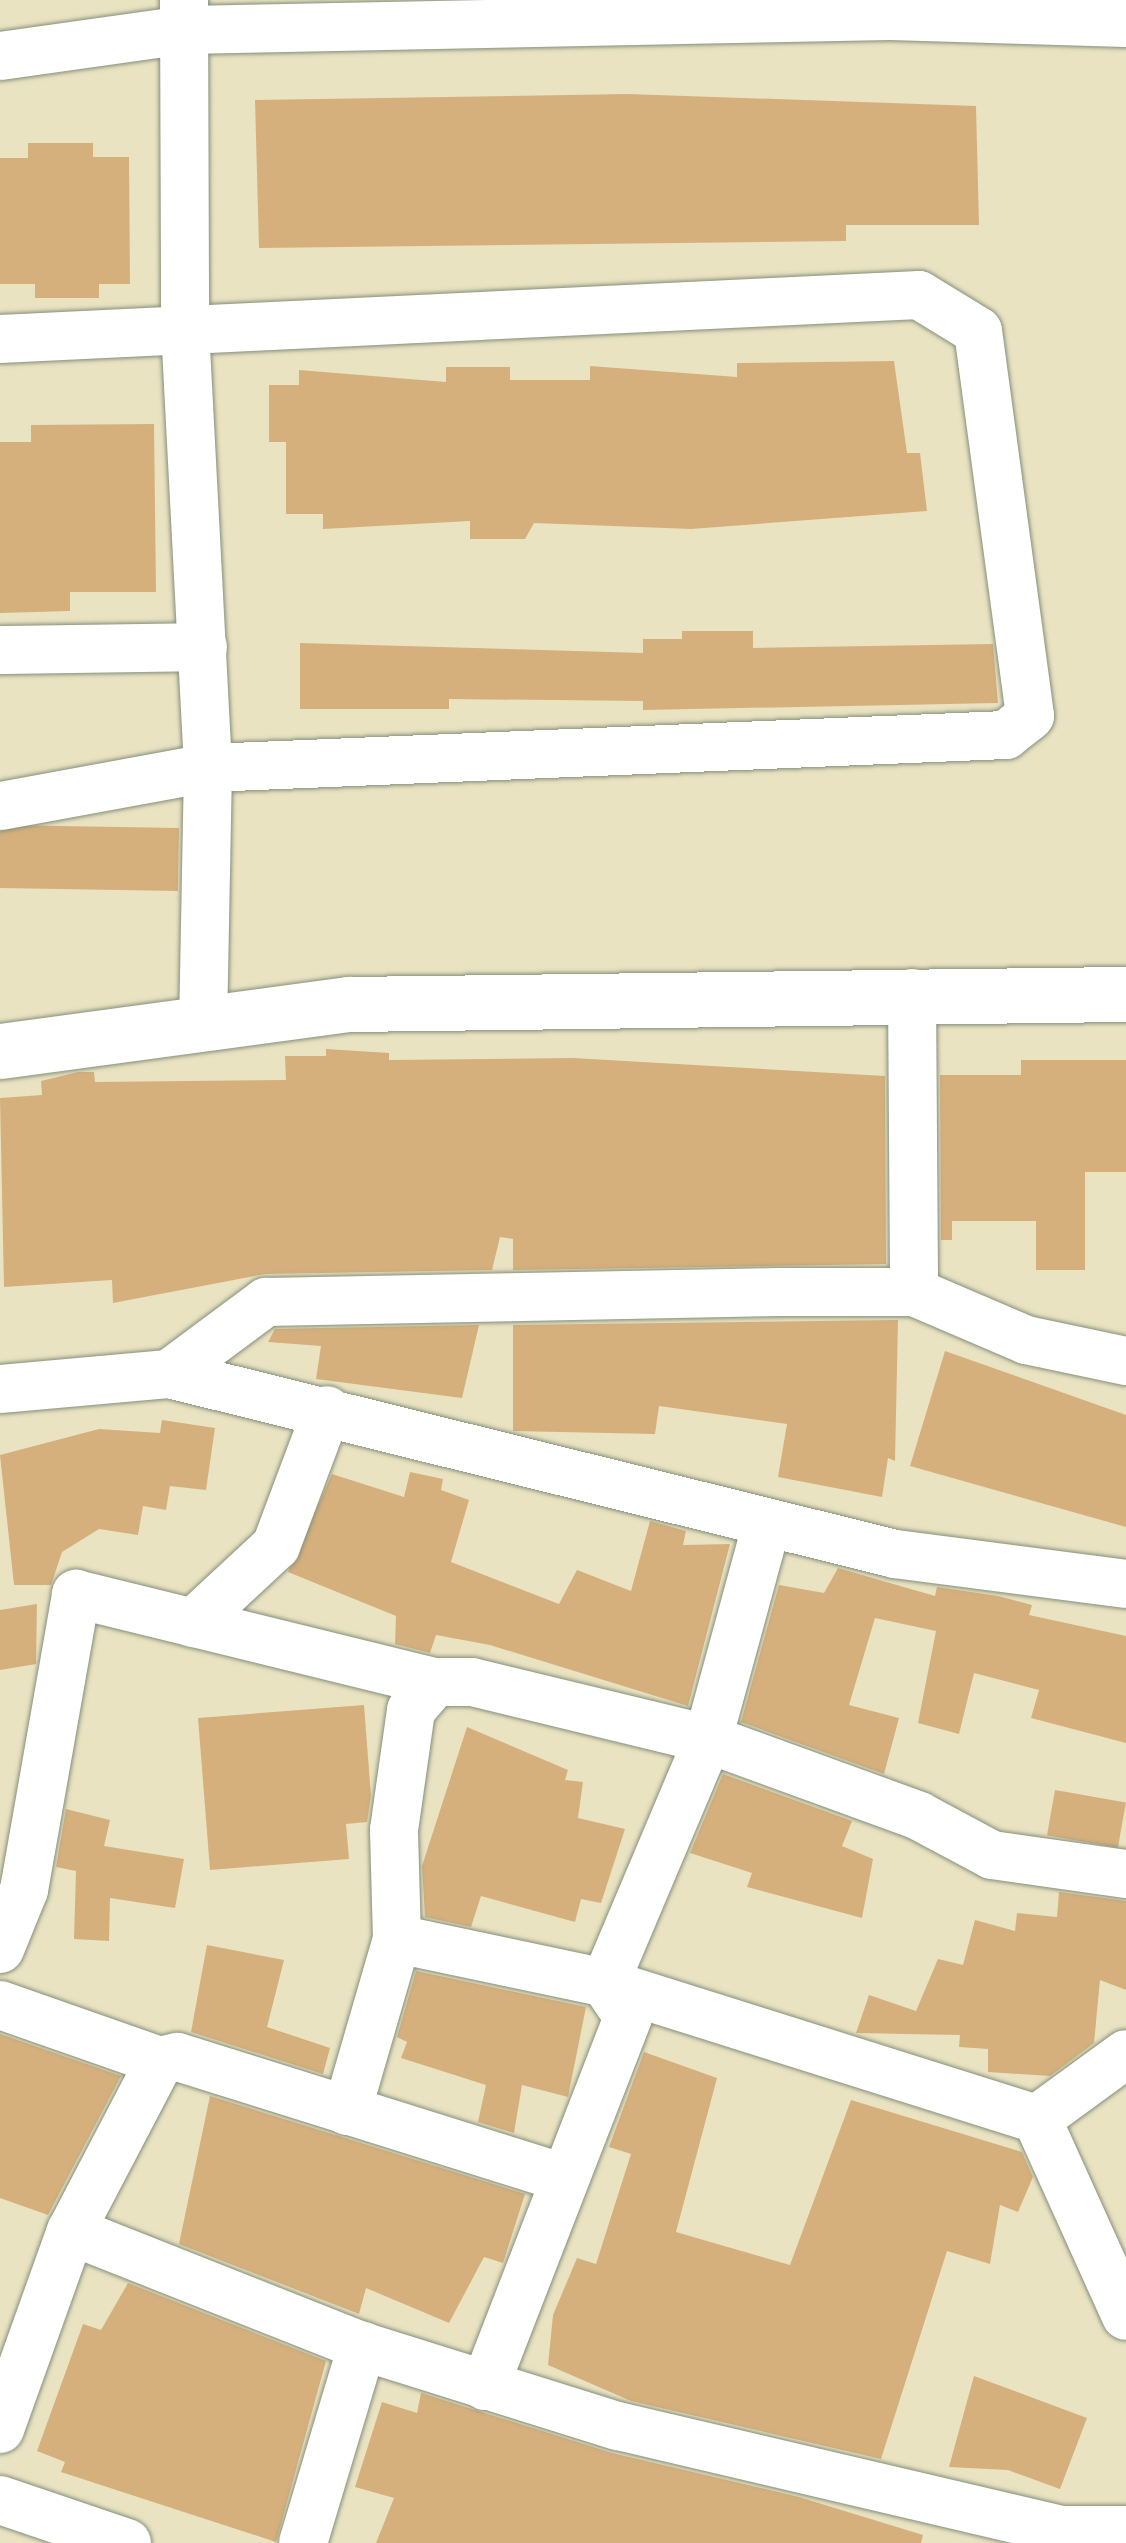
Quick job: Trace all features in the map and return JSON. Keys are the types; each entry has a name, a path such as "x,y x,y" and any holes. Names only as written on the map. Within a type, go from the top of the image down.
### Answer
{"street":[{"path":"0,56 185,15 890,16 1126,23"},
{"path":"185,15 185,328 208,768 203,1021"},
{"path":"0,339 919,295 978,331 1030,716 1006,735 208,768 0,806"},
{"path":"0,650 203,646"},
{"path":"912,993 914,1292"},
{"path":"0,1051 349,1004 912,993 1126,994"},
{"path":"169,1374 266,1302 914,1292 1026,1340 1126,1361"},
{"path":"0,1389 169,1374 327,1410 895,1554 1126,1584"},
{"path":"193,1623 276,1546 327,1410"},
{"path":"605,1982 708,1739 767,1523"},
{"path":"0,1948 24,1890 76,1594 435,1682 472,1682 708,1739 919,1816 992,1855 1126,1874"},
{"path":"348,2111 397,1939 394,1830 411,1710 435,1682"},
{"path":"397,1939 605,1982 1037,2119 1126,2316"},
{"path":"485,2386 628,2017 605,1982"},
{"path":"0,2006 160,2061 178,2058 565,2178"},
{"path":"1037,2119 1126,2054"},
{"path":"0,2428 72,2231 160,2061"},
{"path":"72,2231 362,2346 485,2386 1062,2530 1126,2530"},
{"path":"303,2543 362,2346"},
{"path":"0,2500 126,2543"}],"building":[{"path":"628,94 976,106 979,225 846,225 846,241 259,248 255,100"},
{"path":"28,143 93,143 93,157 129,157 130,284 99,284 99,298 35,298 35,284 0,284 0,158 28,158"},
{"path":"894,361 907,453 920,453 927,511 691,529 534,523 525,539 470,539 470,521 323,529 323,514 286,514 286,442 269,442 269,385 299,385 299,370 446,382 446,367 510,367 510,380 590,380 590,366 737,377 737,363"},
{"path":"154,424 156,592 70,592 70,611 0,613 0,442 31,442 31,425"},
{"path":"682,631 753,631 753,648 993,644 998,703 643,710 643,701 449,699 449,709 300,709 300,643 643,653 643,639 682,639"},
{"path":"0,825 179,828 178,891 0,888"},
{"path":"326,1049 389,1053 389,1060 573,1058 885,1076 886,1264 513,1270 513,1239 500,1237 492,1270 265,1274 113,1303 112,1280 4,1287 0,1098 42,1095 41,1081 78,1072 94,1072 95,1082 286,1080 285,1056 326,1056"},
{"path":"1021,1060 1126,1060 1126,1172 1085,1172 1085,1270 1036,1270 1036,1221 952,1221 952,1240 941,1240 940,1075 1021,1075"},
{"path":"898,1320 895,1461 888,1458 882,1497 778,1477 787,1424 659,1406 655,1434 513,1431 513,1325"},
{"path":"479,1325 462,1398 316,1379 321,1346 268,1342 275,1329"},
{"path":"945,1351 1126,1415 1126,1527 910,1466"},
{"path":"162,1420 215,1428 206,1490 170,1486 166,1510 143,1506 138,1535 99,1529 62,1552 51,1585 14,1585 0,1455 99,1429 160,1433"},
{"path":"410,1472 443,1479 441,1490 469,1500 451,1562 559,1604 577,1570 631,1591 650,1521 686,1531 683,1545 730,1544 688,1706 490,1645 436,1635 430,1653 395,1644 396,1616 288,1572 332,1474 404,1497"},
{"path":"838,1568 935,1596 937,1587 998,1596 1032,1605 1029,1615 1126,1636 1126,1743 1031,1718 1039,1690 974,1673 959,1734 918,1723 936,1631 875,1618 849,1705 899,1718 884,1774 741,1722 779,1585 824,1593"},
{"path":"37,1604 36,1664 0,1670 0,1610"},
{"path":"364,1705 371,1796 367,1822 346,1824 349,1859 210,1870 198,1718"},
{"path":"467,1727 568,1770 565,1780 583,1782 578,1818 625,1829 601,1903 581,1899 575,1922 481,1896 471,1927 425,1917 422,1866"},
{"path":"723,1774 852,1821 842,1846 873,1859 862,1918 747,1887 752,1873 690,1853"},
{"path":"1055,1790 1126,1803 1118,1848 1047,1835"},
{"path":"66,1809 110,1820 104,1846 184,1859 175,1908 110,1898 109,1941 74,1939 76,1871 56,1867"},
{"path":"1059,1892 1126,1901 1126,1990 1100,1980 1094,2043 1050,2076 988,2072 988,2049 959,2047 960,2035 856,2033 869,1995 916,2011 938,1959 963,1965 975,1920 1015,1931 1017,1913 1057,1917"},
{"path":"207,1945 284,1960 267,2027 330,2048 323,2074 191,2032"},
{"path":"416,1971 586,2007 568,2097 522,2085 514,2133 478,2122 486,2085 401,2058 407,2042 397,2037"},
{"path":"0,2034 121,2076 48,2215 0,2198"},
{"path":"644,2052 717,2078 676,2232 790,2265 851,2100 1022,2152 1033,2177 1018,2212 1000,2205 990,2264 947,2251 881,2459 631,2401 548,2365 553,2315 577,2258 596,2264 631,2154 609,2147"},
{"path":"210,2096 525,2194 503,2263 484,2257 449,2323 366,2288 359,2314 179,2244"},
{"path":"128,2283 326,2361 276,2542 61,2472 65,2462 37,2451 83,2324 101,2330"},
{"path":"974,2376 1087,2418 1060,2489 1008,2470 949,2467"},
{"path":"421,2393 612,2453 799,2497 923,2535 921,2543 376,2543 394,2498 355,2487 382,2402 417,2413"}]}
